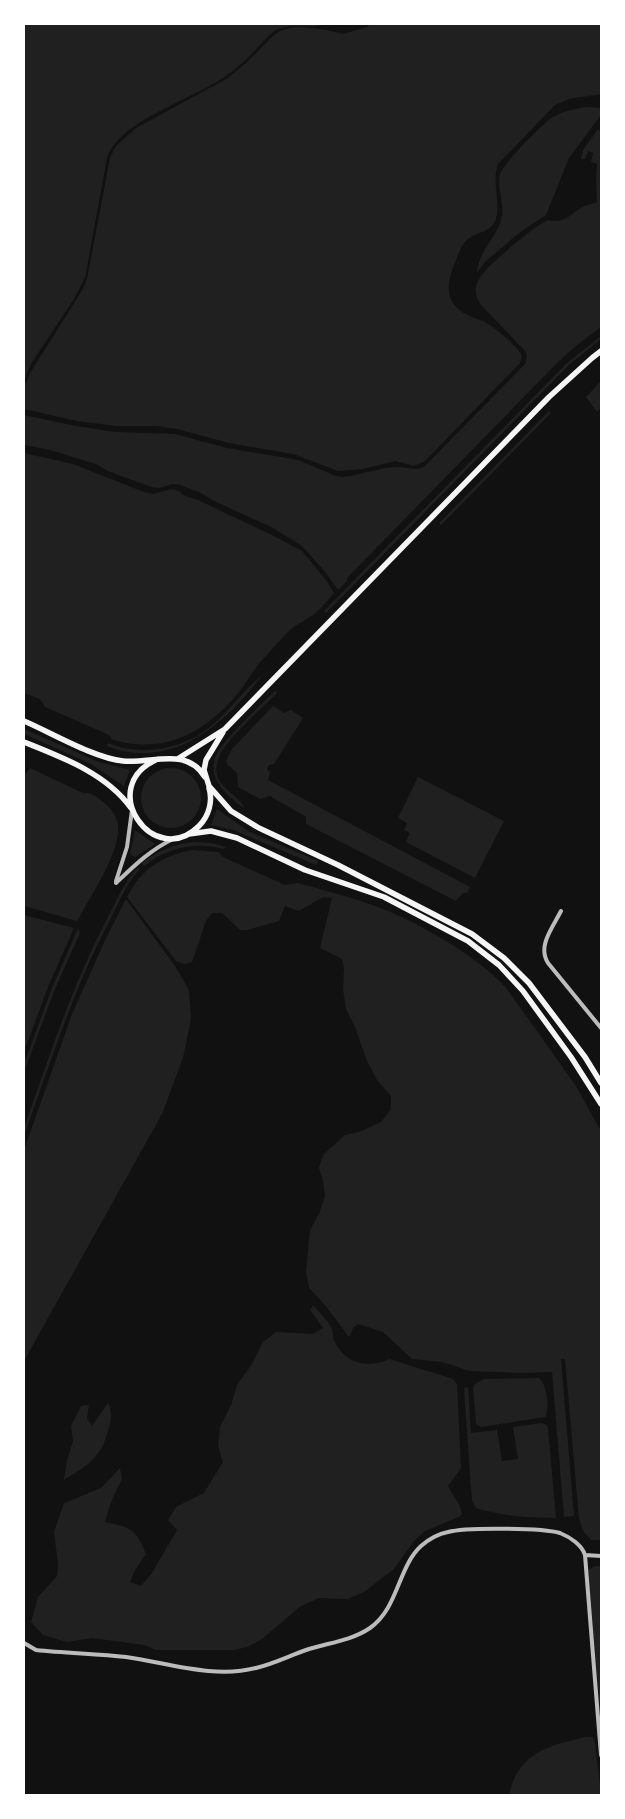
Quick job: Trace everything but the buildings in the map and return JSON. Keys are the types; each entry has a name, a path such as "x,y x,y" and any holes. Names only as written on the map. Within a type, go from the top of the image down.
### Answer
{"main road":[{"path":"189,834 200,825 208,813 211,800 204,770 206,760 225,729 549,397 601,351"},
{"path":"24,721 115,760 130,762 179,758 225,729"},
{"path":"24,742 95,774 115,789 139,822 149,832 162,837 176,838 211,831 237,838 305,870 384,897 468,941 499,965 523,991 571,1057 601,1104"},
{"path":"179,758 198,768 209,786 231,811 247,821 338,865 479,938 504,958 529,983 585,1057 601,1083"},
{"path":"132,810 130,796 133,782 146,766 158,759"}],"street":[{"path":"132,810 127,846 116,883 144,856 158,846 176,838"},
{"path":"561,911 546,941 543,953 548,963 601,1028"},
{"path":"24,1643 36,1650 125,1657 208,1671 246,1671 259,1668 311,1648 354,1637 370,1628 384,1613 417,1550 440,1534 469,1529 553,1532 570,1538 577,1543 585,1555 601,1755"},
{"path":"585,1555 601,1556"}],"shaded area":[{"path":"24,24 326,24 291,26 278,29 231,72 213,84 143,121 127,132 115,144 107,158 85,278 74,299 31,364 24,381"},
{"path":"370,24 601,24 601,94 569,99 555,105 498,164 496,171 497,214 495,221 490,228 470,237 465,242 450,276 450,298 454,304 460,310 483,321 505,337 520,352 522,356 520,363 425,461 414,466 395,461 363,469 338,471 293,454 229,443 177,429 156,426 116,426 77,421 24,409 24,388 30,373 83,289 87,279 110,158 116,146 136,128 228,78 280,31 293,27 302,27 343,34 367,27"},
{"path":"586,107 601,108 601,115 569,158 546,215 519,233 486,261 477,272 478,264 484,251 499,227 501,220 502,208 499,180 503,169 524,144 553,117"},
{"path":"598,129 601,133 601,327 558,362 347,578 347,581 338,590 302,546 273,528 201,493 173,484 159,488 151,487 108,471 96,464 50,450 24,445 24,415 115,432 175,434 227,448 298,460 336,476 343,477 391,467 414,469 424,467 525,364 527,356 525,351 481,305 476,290 478,283 481,276 492,264 519,240 541,224 547,220 564,219 585,206 597,202 597,164 591,162 593,153 588,151 585,159 581,159 583,150"},
{"path":"601,336 601,339 569,365 326,613 324,611 567,363"},
{"path":"601,381 601,407 597,412 586,397"},
{"path":"549,411 551,413 441,525 439,523"},
{"path":"24,453 73,464 144,492 153,494 172,489 179,491 185,496 198,500 302,551 326,580 334,593 316,613 287,633 260,662 239,692 213,719 198,729 166,742 149,744 130,744 111,739 105,733 45,707 40,699 24,693"},
{"path":"262,675 232,710 214,725 195,738 175,748 153,753 131,752 107,746 108,743 134,750 148,750 161,749 187,741 210,727"},
{"path":"275,691 277,693 229,741 217,763 216,771 219,780 240,801 244,808 222,789 217,781 214,769 215,758 233,733"},
{"path":"273,706 284,713 291,710 303,718 274,764 269,765 267,769 270,772 268,780 470,887 467,893 463,893 456,901 306,824 306,817 270,796 260,799 238,787 237,773 227,764 226,760 232,749"},
{"path":"24,729 99,762 130,770 124,786 91,764 24,734"},
{"path":"30,768 83,793 89,793 96,797 111,809 117,821 118,836 110,861 77,921 24,906 24,776"},
{"path":"171,768 187,773 192,777 196,782 201,798 196,814 192,819 187,823 171,828 155,823 150,819 146,814 141,798 146,782 150,777 155,773"},
{"path":"418,777 504,821 475,878 406,842 410,833 404,830 407,823 398,818"},
{"path":"217,809 248,831 318,861 316,865 233,830 211,825"},
{"path":"135,830 155,844 135,857 130,854"},
{"path":"194,842 211,843 226,847 223,849 202,846 181,848 162,855 144,866 142,863 166,849"},
{"path":"193,850 218,852 223,857 285,885 298,883 375,906 408,920 446,941 481,965 507,989 576,1086 601,1131 601,1540 591,1540 583,1531 579,1519 565,1359 561,1359 574,1516 564,1517 552,1372 470,1371 442,1362 412,1359 383,1332 358,1324 353,1328 349,1337 324,1304 309,1288 306,1271 310,1230 319,1214 325,1196 319,1168 323,1155 345,1135 359,1132 381,1122 391,1109 391,1096 377,1080 367,1061 355,1027 346,1009 342,959 320,948 332,898 323,897 299,911 285,906 279,921 247,930 240,930 222,913 212,913 206,921 192,962 184,964 176,961 127,897 139,879 154,865 182,852"},
{"path":"138,867 140,869 123,894 84,974 24,1136 24,1128 62,1022 94,944 121,892"},
{"path":"126,899 175,966 189,990 191,1019 183,1058 162,1114 24,1361 24,1150 72,1014"},
{"path":"24,915 74,928 48,987 24,1052"},
{"path":"78,928 80,933 55,989 24,1072 24,1064 52,988"},
{"path":"313,1305 329,1324 339,1349 351,1360 358,1363 374,1364 389,1359 453,1379 457,1384 461,1468 448,1486 460,1506 462,1514 425,1531 414,1541 394,1569 364,1592 348,1599 319,1598 301,1606 262,1639 247,1647 234,1650 156,1650 144,1645 92,1638 67,1642 43,1635 31,1622 38,1597 57,1576 58,1564 54,1532 64,1503 101,1488 120,1468 122,1479 111,1502 105,1522 131,1530 139,1539 146,1554 135,1570 130,1582 141,1586 152,1573 177,1530 168,1520 176,1507 204,1493 223,1462 218,1446 220,1427 231,1405 237,1385 252,1364 263,1342 276,1332 313,1334 323,1328 310,1310"},
{"path":"539,1378 542,1381 547,1397 547,1413 545,1417 481,1427 476,1424 473,1388 475,1384 484,1379"},
{"path":"468,1387 471,1433 497,1430 502,1461 518,1459 513,1427 542,1423 547,1425 556,1518 516,1516 476,1508 472,1500 464,1388"},
{"path":"108,1403 111,1410 111,1420 105,1441 97,1455 64,1480 67,1460 73,1441 71,1426 81,1406 89,1405 87,1418 92,1426"},
{"path":"595,1566 601,1566 601,1721 588,1570"},
{"path":"585,1737 593,1737 595,1743 601,1795 509,1795 519,1769 536,1754 547,1748"}]}
